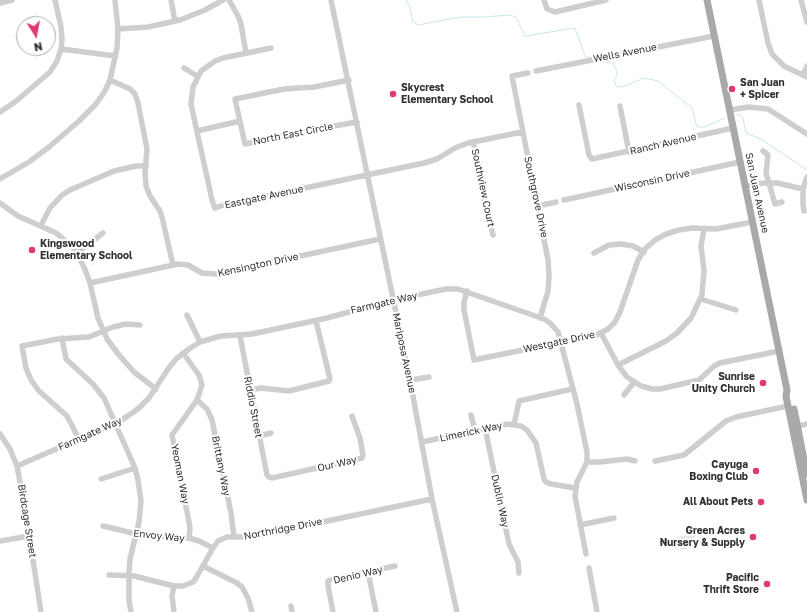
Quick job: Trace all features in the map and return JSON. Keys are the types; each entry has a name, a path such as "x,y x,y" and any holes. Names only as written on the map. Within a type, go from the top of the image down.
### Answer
{"main road":[{"name":"San Juan Avenue","path":"707,0 787,390 786,396 788,406 807,474"},
{"name":"San Juan Avenue","path":"787,390 791,393 795,427 807,495"},
{"path":"807,479 807,495"}],"street":[{"path":"0,2 12,0"},
{"path":"0,112 15,102 50,72 57,61 61,49 60,27 55,0"},
{"path":"0,179 37,156 78,121 96,104 105,92 110,80 116,56 118,29 116,0"},
{"path":"171,0 175,21"},
{"path":"118,29 148,27 175,21 195,15 223,0"},
{"path":"229,0 241,24 246,53"},
{"name":"Mariposa Avenue","path":"331,0 394,300 432,499 457,612"},
{"path":"544,0 547,9 552,12 595,1 606,0"},
{"path":"759,0 768,44 772,54 784,66 805,76 807,66"},
{"path":"801,0 807,22"},
{"name":"Wells Avenue","path":"536,71 714,36"},
{"path":"184,68 197,76 205,67 215,61 271,48"},
{"path":"61,49 116,56"},
{"name":"Southgrove Drive","path":"528,73 512,76 522,132 548,254 549,270 547,296 540,318"},
{"name":"Eastgate Avenue","path":"197,76 191,98 212,200 215,208 433,160 459,146 522,132"},
{"path":"110,80 130,89 136,98 146,138 146,186 150,196 160,211 173,265"},
{"name":"North East Circle","path":"349,80 310,88 284,89 235,99 245,144 299,132 357,122"},
{"name":"Ranch Avenue","path":"579,105 589,155 592,159 733,128"},
{"path":"620,106 629,152"},
{"path":"729,110 749,106 768,109 807,134"},
{"path":"197,130 240,121"},
{"name":"Southview Court","path":"473,142 479,163 486,210 493,235"},
{"path":"763,151 768,155 766,170 768,183 775,204 782,202"},
{"name":"Wisconsin Drive","path":"564,200 740,162"},
{"path":"41,225 50,208 62,195 70,190 114,171 136,166 146,166"},
{"path":"804,211 803,189 807,177"},
{"path":"745,186 781,183 803,189"},
{"path":"538,206 556,202"},
{"path":"0,203 18,216 56,232 73,248 84,267 90,283 95,307 103,332 113,347 140,378 156,389"},
{"name":"Westgate Drive","path":"467,292 464,302 464,310 474,360 602,333 612,325 618,317 635,267 644,252 655,240 672,231 685,229 716,229 752,222"},
{"path":"618,365 678,334 691,318 701,299 704,270 701,246 704,229"},
{"path":"77,253 102,233"},
{"name":"Kensington Drive","path":"90,283 183,264 202,273 216,274 380,239"},
{"path":"594,253 609,246 621,244 633,246 644,252"},
{"name":"Farmgate Way","path":"17,466 79,440 128,416 139,408 156,389 168,369 183,353 200,342 220,336 240,336 316,321 394,300 446,289 458,289 467,292 540,318 547,321 554,327 561,342 585,443 588,462"},
{"path":"701,299 736,310"},
{"path":"187,315 200,342"},
{"path":"250,390 261,388 290,391 329,382 330,379 323,356 316,321"},
{"path":"79,440 67,416 39,391 31,380 26,368 22,346 62,338 85,338 113,327 126,324 140,325"},
{"path":"602,333 618,365 628,377 646,388 652,389 660,389 699,380 714,366 720,363 779,351"},
{"name":"Riddio Street","path":"240,336 267,475 269,477"},
{"path":"62,338 66,359 98,390 104,398 135,468 140,501 139,522 130,559 129,600 131,612"},
{"name":"Yeoman Way","path":"183,353 199,375 201,381 201,389 197,400 172,434 190,528 189,538"},
{"path":"410,380 428,377"},
{"path":"624,395 634,382"},
{"path":"514,424 519,401 572,389"},
{"name":"Brittany Way","path":"197,400 207,409 212,420 231,513 234,537"},
{"path":"655,461 684,455 726,421 736,417 788,406"},
{"path":"471,414 474,430"},
{"name":"Our Way","path":"269,477 272,478 362,458 363,455 360,438 352,416"},
{"name":"Limerick Way","path":"422,442 507,424 521,426 528,430 538,448 544,479 546,482 575,488"},
{"path":"795,427 807,424"},
{"name":"Dublin Way","path":"485,428 508,544 518,562 519,573"},
{"path":"259,436 272,433"},
{"name":"Birdcage Street","path":"0,434 10,448 17,466 41,612"},
{"path":"586,554 576,505 575,488 588,462 627,459 635,461"},
{"path":"101,479 135,468"},
{"name":"Northridge Drive","path":"110,575 134,576 174,586 183,586 192,582 218,541 227,537 252,537 432,499"},
{"path":"580,525 614,518"},
{"name":"Envoy Way","path":"103,526 156,537 189,538 213,548"},
{"path":"0,542 29,536"},
{"path":"203,566 242,587 248,598 251,612"},
{"name":"Denio Way","path":"333,612 328,581 395,566"},
{"path":"589,568 597,612"},
{"path":"368,572 376,612"},
{"path":"174,586 172,596 174,612"}],"shaded area":[{"path":"694,534 696,547 680,550 677,537"}],"waterway":[{"path":"406,0 409,5 413,22 418,25 461,17 510,15 516,17 525,36 575,28 585,56 590,58"},
{"path":"599,61 612,63 616,69 617,75 614,81 616,86 622,87 644,78 658,81 692,108 697,127 705,127 724,118"},
{"path":"737,115 740,115 743,118 746,133 761,139 807,170"}],"place":[{"name":"San Juan + Spicer","path":"732,89"},
{"name":"Skycrest Elementary School","path":"393,94"},
{"name":"Kingswood Elementary School","path":"32,250"},
{"name":"Sunrise Unity Church","path":"763,383"},
{"name":"Cayuga Boxing Club","path":"756,471"},
{"name":"All About Pets","path":"761,502"},
{"name":"Green Acres Nursery & Supply","path":"753,537"},
{"name":"Pacific Thrift Store","path":"767,584"}]}
